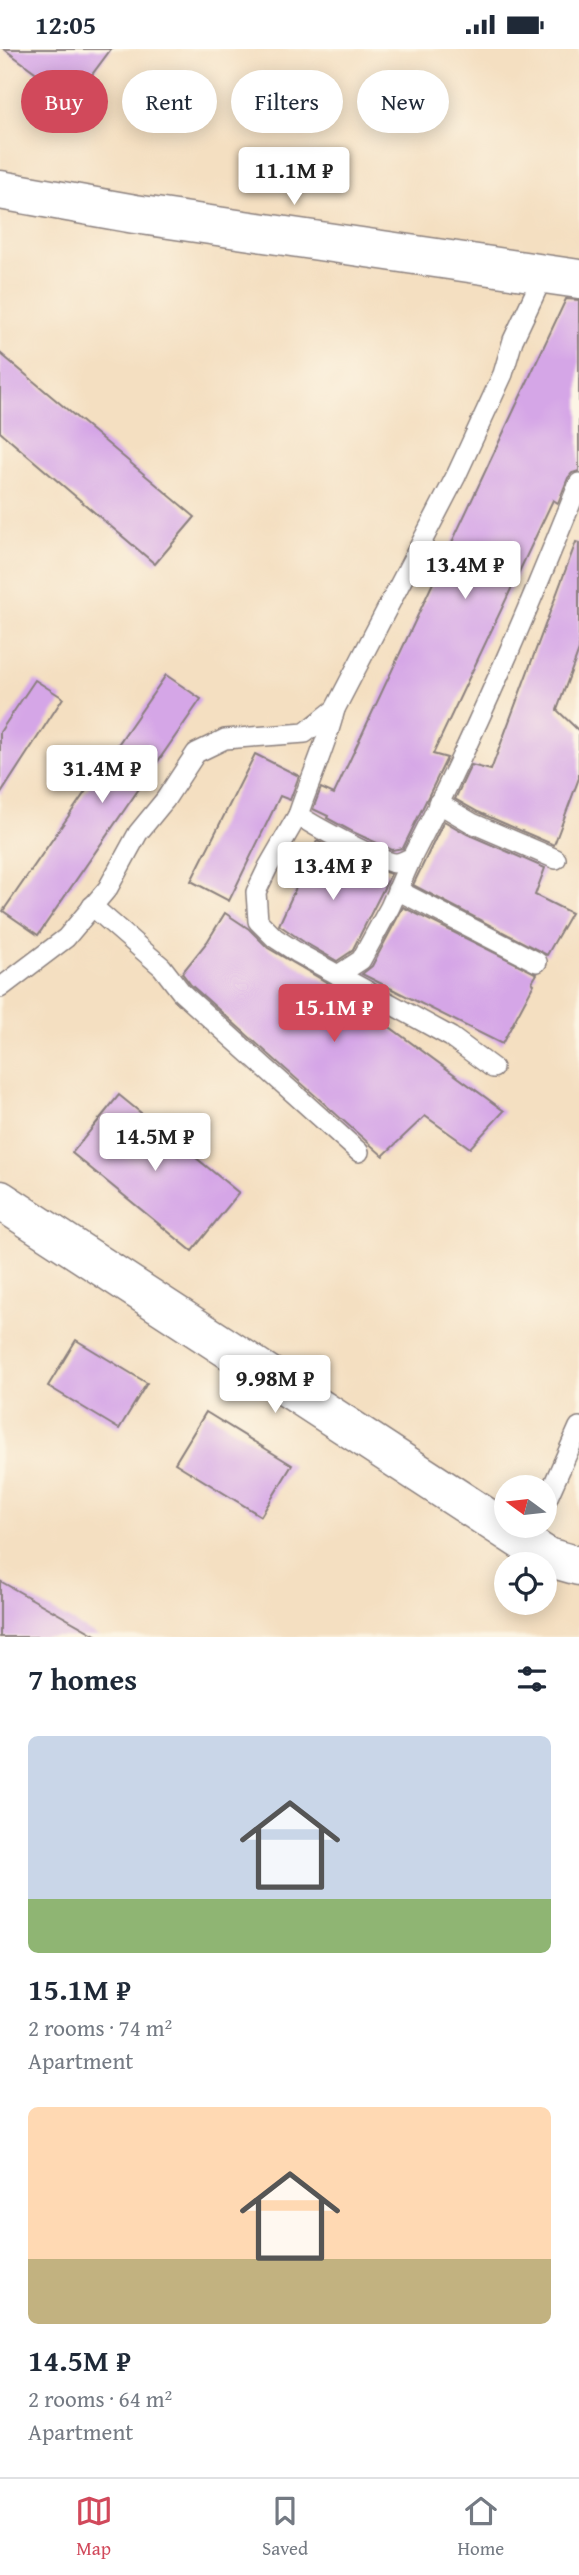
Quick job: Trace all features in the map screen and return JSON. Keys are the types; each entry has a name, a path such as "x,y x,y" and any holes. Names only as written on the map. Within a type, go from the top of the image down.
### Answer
{"street":[{"path":"0,190 149,216 562,276"},
{"path":"0,1201 494,1511"},
{"path":"534,1538 547,1557 579,1566"}],"lane":[{"path":"493,1068 451,1037 275,938 258,921 256,892 298,815 326,745 335,709 451,487 503,374 513,339 562,276"},
{"path":"338,975 361,960 397,890 480,720 579,483"},
{"path":"0,988 66,938 108,888 138,833 165,800 196,753 225,739 305,733 335,709"},
{"path":"438,803 472,823 556,859"},
{"path":"298,815 318,829 386,860 396,863 412,857"},
{"path":"397,890 537,962"},
{"path":"92,906 162,967 182,993 359,1153"},
{"path":"557,1477 579,1427"}],"building":[{"path":"4,49 111,49 95,70 32,70"},
{"path":"566,299 579,300 579,471 568,478 558,503 553,500 433,754 447,758 403,848 392,850 313,809 321,788 334,794"},
{"path":"0,353 195,517 155,564 0,432"},
{"path":"576,542 579,543 579,650 557,710 579,731 579,778 554,845 455,799 471,765 491,770"},
{"path":"166,675 201,699 38,935 3,911"},
{"path":"35,680 63,698 0,795 0,732"},
{"path":"255,754 299,776 290,800 280,796 229,901 191,881"},
{"path":"444,821 545,868 535,895 571,913 547,955 413,885"},
{"path":"317,841 357,862 391,874 352,951 337,961 279,925"},
{"path":"403,907 537,974 502,1044 362,974 372,966"},
{"path":"225,913 249,929 268,948 338,989 504,1111 470,1148 425,1116 383,1156 191,985 182,973 207,942"},
{"path":"119,1095 239,1193 192,1251 72,1153"},
{"path":"76,1340 147,1383 119,1429 48,1386"},
{"path":"206,1412 292,1465 261,1516 175,1463"},
{"path":"0,1581 99,1637 0,1637"}]}
